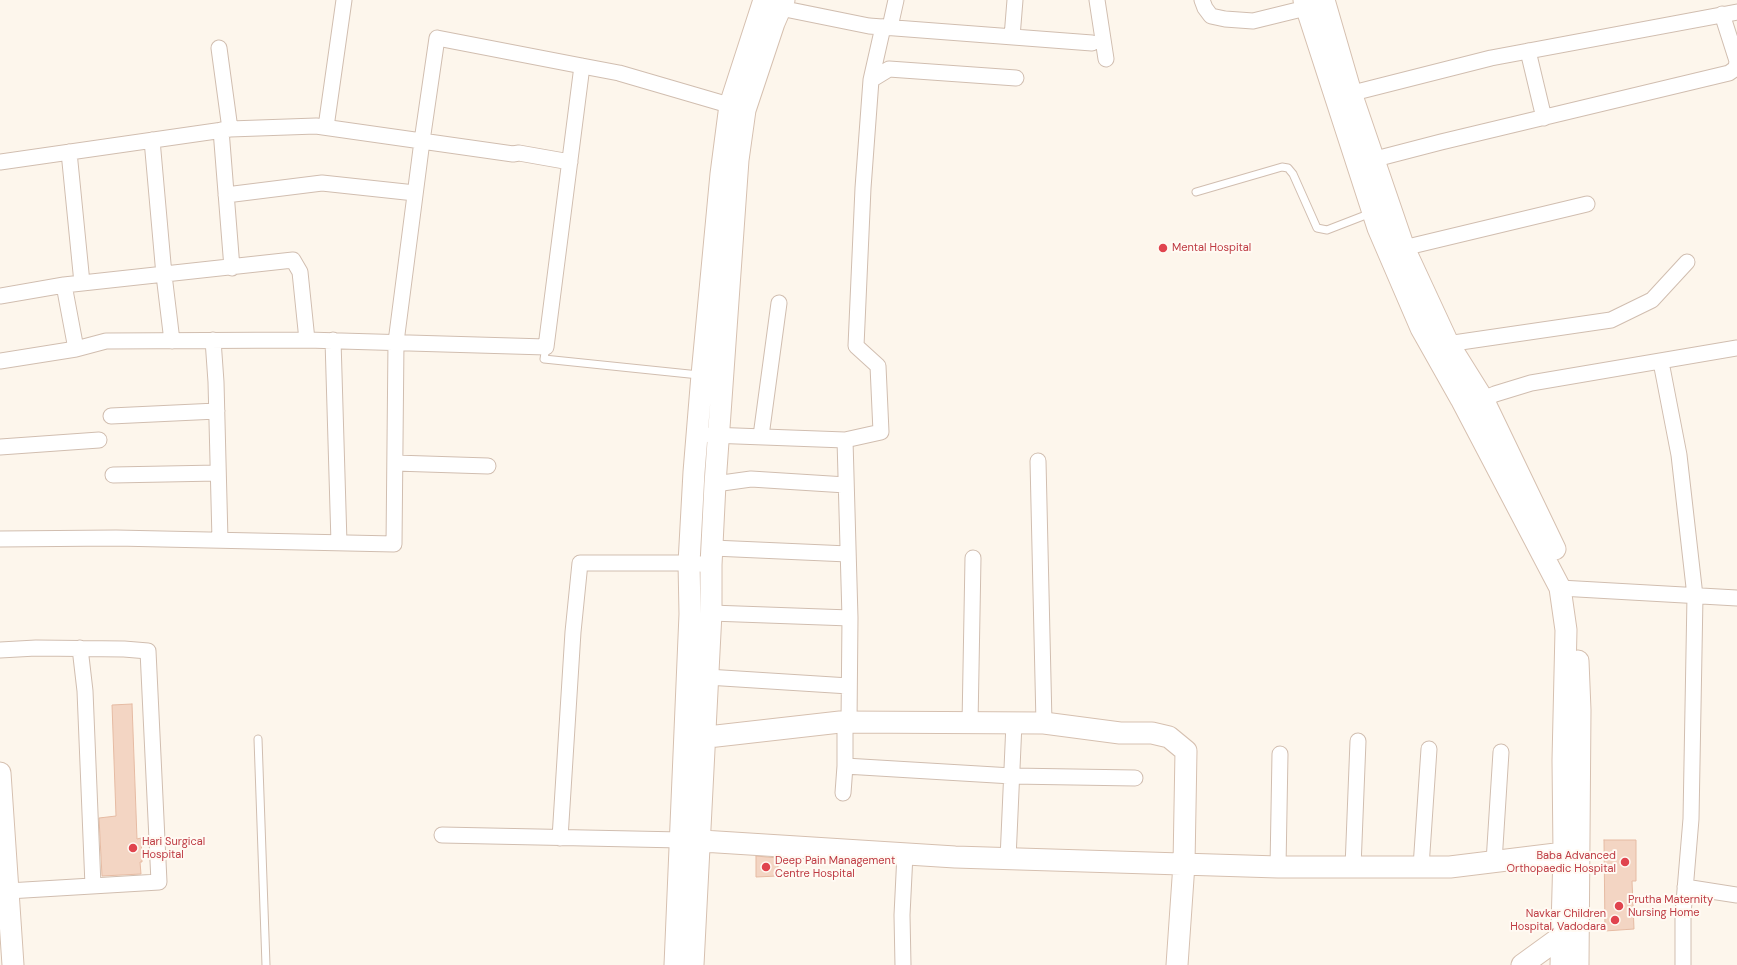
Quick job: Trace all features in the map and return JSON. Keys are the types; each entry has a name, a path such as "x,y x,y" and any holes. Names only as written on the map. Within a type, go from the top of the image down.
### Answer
{"street":[{"path":"326,128 344,0"},
{"path":"697,435 844,440 881,432 878,366 856,346 863,188 871,80 886,27 896,0"},
{"path":"1012,37 1015,0"},
{"path":"1098,0 1106,59"},
{"path":"1202,0 1205,8 1211,16 1225,19 1253,21 1311,3 1396,250 1421,328 1440,345 1474,403 1567,588 1576,597 1580,710 1578,965"},
{"path":"675,965 690,840 695,739 689,563 697,435 721,174 738,108 776,3 869,26 1092,44"},
{"path":"1343,95 1491,58 1730,13 1737,61 1736,68 1729,73 1365,162"},
{"path":"0,538 116,538 394,544 396,342 437,38 619,73 738,108"},
{"path":"219,48 226,130 226,195 232,268"},
{"path":"1528,51 1544,118"},
{"path":"0,361 76,349 106,341 333,340 546,347 582,66"},
{"path":"871,80 889,69 1016,78"},
{"path":"695,739 707,677 711,613 715,484 738,160 738,108"},
{"path":"0,162 226,130 316,126 513,154 519,153 570,162"},
{"path":"152,140 164,275 172,341"},
{"path":"69,152 82,283"},
{"path":"1365,162 1373,213 1396,250"},
{"path":"226,195 322,183 415,193"},
{"path":"1396,250 1587,204"},
{"path":"0,296 64,285 232,268 293,260 300,272 307,340"},
{"path":"1440,345 1611,320 1652,300 1687,262"},
{"path":"64,285 76,349"},
{"path":"761,436 779,303"},
{"path":"213,340 217,411 220,540"},
{"path":"333,340 339,543"},
{"path":"1474,403 1494,394 1531,384 1737,348"},
{"path":"1661,362 1679,455 1695,596 1691,819 1685,887 1683,965"},
{"path":"111,416 217,411"},
{"path":"0,447 99,440"},
{"path":"843,793 850,686 850,618 844,440"},
{"path":"1038,461 1044,723"},
{"path":"395,463 488,466"},
{"path":"113,475 218,472"},
{"path":"715,484 752,479 846,485"},
{"path":"560,838 580,563 689,563 712,556 848,554"},
{"path":"970,724 973,558"},
{"path":"1567,588 1737,598"},
{"path":"1561,965 1564,853 1563,760 1567,588"},
{"path":"711,613 850,618"},
{"path":"80,648 85,691 93,886"},
{"path":"0,650 80,648 148,651 159,882 8,891"},
{"path":"707,677 850,686"},
{"path":"695,739 847,722 970,724 1044,723 1120,733 1152,733 1169,737 1186,751 1184,864 1177,965"},
{"path":"1008,859 1014,724"},
{"path":"1353,867 1358,741"},
{"path":"1421,867 1429,749"},
{"path":"1494,862 1501,752"},
{"path":"1278,867 1280,754"},
{"path":"845,766 1012,776 1135,778"},
{"path":"0,773 12,965"},
{"path":"442,835 690,840 1008,859 1278,867 1450,867 1564,853"},
{"path":"690,840 693,965"},
{"path":"903,965 902,915 905,854"},
{"path":"1685,887 1737,895"},
{"path":"1522,965 1562,936"}],"lane":[{"path":"1196,192 1282,167 1288,168 1293,174 1316,228 1327,230 1373,213"},
{"path":"546,347 544,359 702,375"},
{"path":"258,739 266,965"}],"building":[{"path":"132,704 137,839 141,838 141,874 102,876 99,818 116,816 112,705"},
{"path":"1604,840 1636,840 1636,881 1632,881 1634,929 1605,931"},
{"path":"756,856 778,858 778,876 756,877"}],"place":[{"name":"Mental Hospital","path":"1163,248"},
{"name":"Hari Surgical Hospital","path":"133,848"},
{"name":"Baba Advanced Orthopaedic Hospital","path":"1625,862"},
{"name":"Deep Pain Management Centre Hospital","path":"766,867"},
{"name":"Prutha Maternity Nursing Home","path":"1619,906"},
{"name":"Navkar Children Hospital, Vadodara","path":"1615,920"}]}
